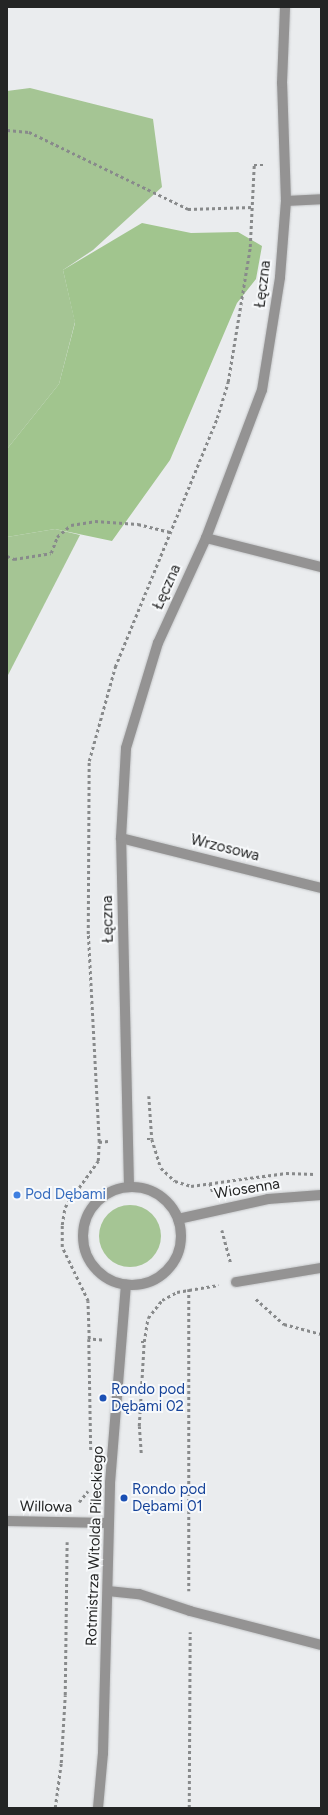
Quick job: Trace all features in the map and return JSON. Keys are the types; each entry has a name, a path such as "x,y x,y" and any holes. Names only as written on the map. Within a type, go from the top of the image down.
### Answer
{"street":[{"name":"Łęczna","path":"129,1186 121,838 126,748 158,643 206,538 262,390 280,277 286,201 282,83 285,7"},
{"path":"286,201 321,199"},
{"path":"206,538 321,568"},
{"name":"Wrzosowa","path":"121,838 321,888"},
{"path":"129,1186 148,1189 166,1199 178,1219 181,1240 175,1259 161,1276 143,1284 126,1285 105,1278 89,1262 82,1237 88,1211 108,1192 129,1186"},
{"name":"Wiosenna","path":"178,1219 217,1208 268,1199 321,1195"},
{"path":"236,1282 321,1268"},
{"name":"Rotmistrza Witolda Pileckiego","path":"98,1808 103,1753 108,1591 108,1523 126,1285"},
{"name":"Willowa","path":"7,1521 108,1523"},
{"path":"108,1591 139,1594 190,1611 321,1645"}],"path":[{"path":"7,130 29,132 188,209 253,207"},
{"path":"7,556 14,559 51,553 56,537 71,525 95,521 138,524 171,532"},
{"path":"90,1453 88,1302 62,1248 62,1225 65,1207 98,1161 99,1142 152,1139 161,1168 175,1181 191,1186 286,1173 321,1174"},
{"path":"210,1183 236,1282 284,1324 321,1334"},
{"path":"141,1453 139,1426 144,1342 148,1318 154,1307 177,1292 236,1282"},
{"path":"189,1289 189,1808"},
{"path":"89,1339 144,1342"},
{"path":"75,1504 87,1496 91,1484"},
{"path":"52,1522 52,1539 67,1539 65,1695 61,1763 55,1808"}],"green space":[{"path":"30,88 153,119 162,187 93,250 63,270 75,322 59,384 7,449 7,91"},
{"path":"142,223 191,233 238,232 262,246 256,279 237,303 170,460 112,541 55,529 7,537 7,449 59,384 75,323 63,270"},
{"path":"55,529 80,535 7,677 7,537"},
{"path":"130,1205 142,1207 152,1214 159,1224 161,1236 159,1248 152,1258 142,1265 130,1267 118,1265 108,1258 101,1248 99,1236 101,1224 108,1214 118,1207"}],"place":[{"name":"Pod Dębami","path":"17,1195"},
{"name":"Rondo pod Dębami 02","path":"103,1398"},
{"name":"Rondo pod Dębami 01","path":"124,1498"}]}
